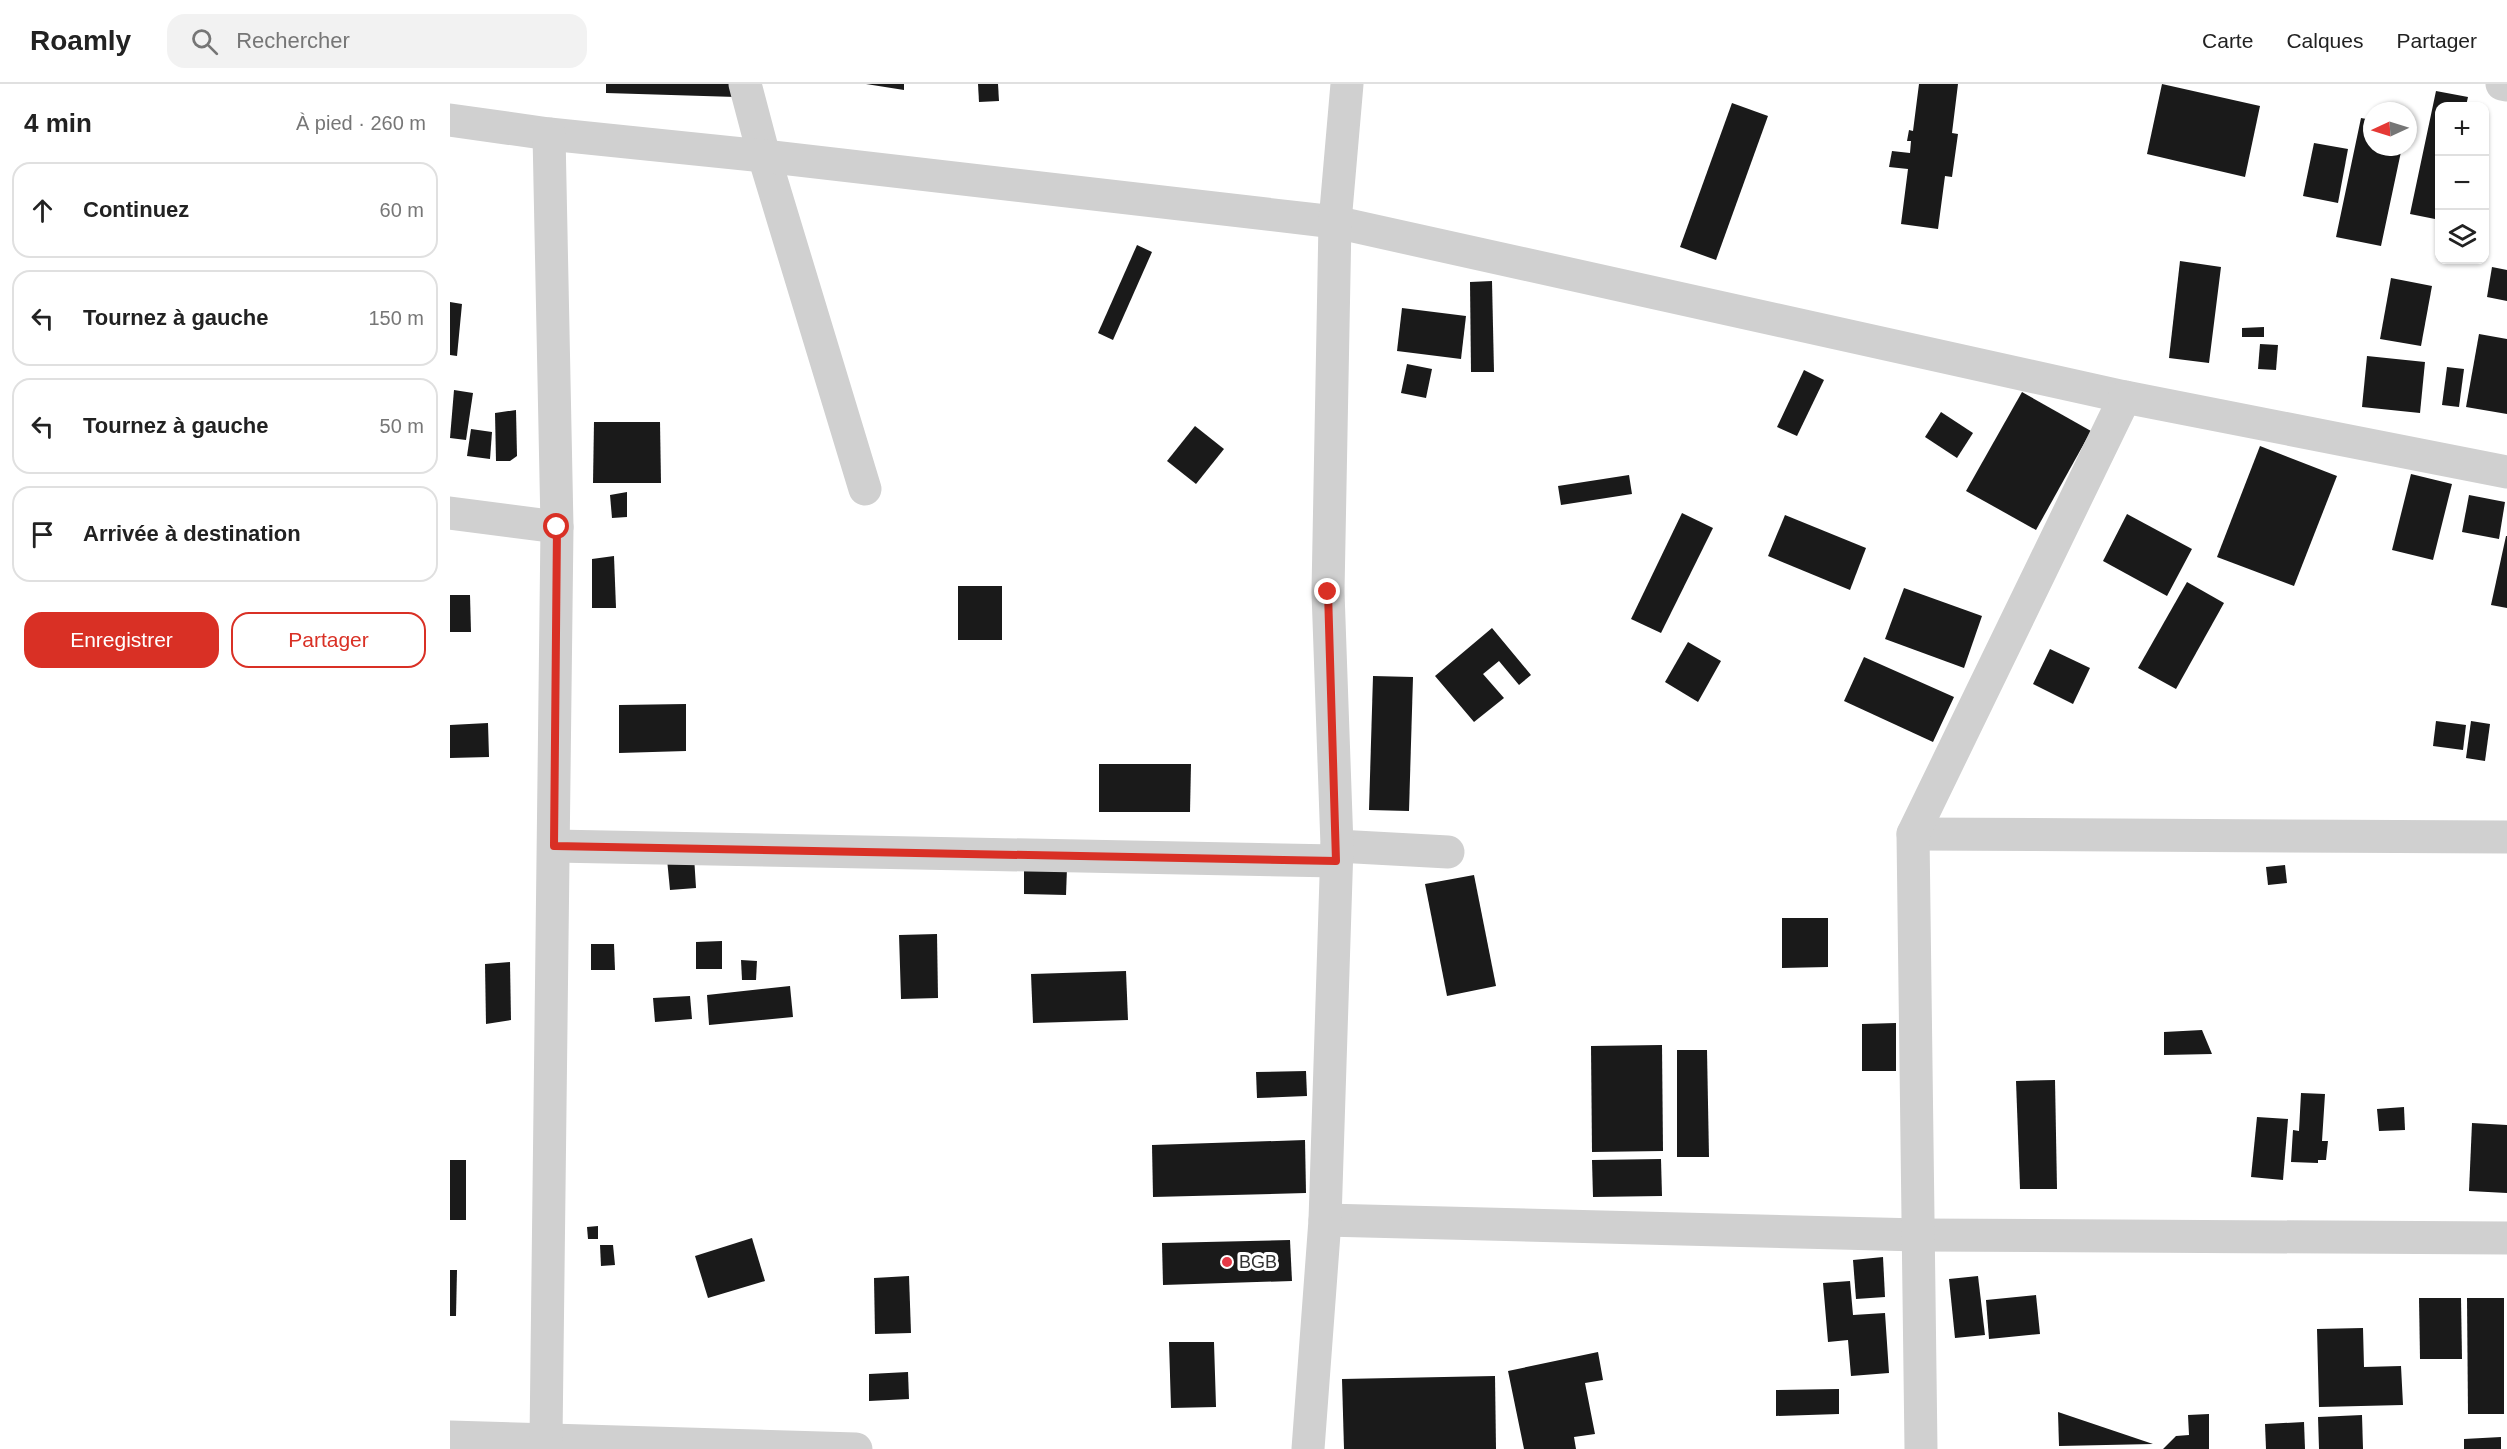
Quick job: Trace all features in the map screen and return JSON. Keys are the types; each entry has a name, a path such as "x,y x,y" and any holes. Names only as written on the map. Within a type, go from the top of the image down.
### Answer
{"street":[{"path":"745,84 764,156 865,489"},
{"path":"1308,1449 1325,1220 1337,854 1328,592 1335,222 1347,84"},
{"path":"2502,84 2507,85"},
{"path":"450,120 549,134 764,156 1335,222 2125,397 2507,472"},
{"path":"546,1440 557,527 549,134"},
{"path":"1921,1449 1913,834 2125,397"},
{"path":"450,513 557,527"},
{"path":"1913,834 2507,837"},
{"path":"554,846 1337,854 1448,852"},
{"path":"1325,1220 1919,1235 2507,1238"},
{"path":"450,1437 626,1445 856,1449"}],"building":[{"path":"606,84 732,84 736,97 606,93"},
{"path":"866,84 904,84 904,90"},
{"path":"978,84 998,84 999,101 979,102"},
{"path":"1919,84 1958,84 1952,133 1958,134 1952,177 1945,176 1938,229 1901,224 1908,169 1889,167 1892,151 1910,153 1911,141 1907,141 1909,130 1913,131"},
{"path":"2162,84 2260,106 2245,177 2147,154"},
{"path":"2436,91 2468,97 2467,102 2435,102 2435,219 2410,214"},
{"path":"1732,103 1768,116 1716,260 1680,247"},
{"path":"2361,118 2363,118 2363,156 2400,156 2381,246 2336,237"},
{"path":"2314,143 2348,149 2338,203 2303,196"},
{"path":"1137,245 1152,252 1113,340 1098,333"},
{"path":"2180,261 2221,267 2209,363 2169,358"},
{"path":"2492,267 2507,270 2507,301 2487,297"},
{"path":"2391,278 2432,286 2421,346 2380,339"},
{"path":"1492,281 1494,372 1471,372 1470,282"},
{"path":"450,302 462,304 457,356 450,355"},
{"path":"1402,308 1466,316 1461,359 1397,351"},
{"path":"2264,327 2264,337 2242,337 2242,328"},
{"path":"2479,334 2507,339 2507,414 2466,407"},
{"path":"2260,344 2278,345 2276,370 2258,369"},
{"path":"2367,356 2425,362 2420,413 2362,407"},
{"path":"1407,364 1432,369 1426,398 1401,393"},
{"path":"2447,367 2464,369 2459,407 2442,405"},
{"path":"1804,370 1824,380 1797,436 1777,427"},
{"path":"454,390 473,393 466,440 450,438"},
{"path":"2022,392 2091,431 2036,530 1966,491"},
{"path":"516,410 517,456 510,461 496,461 495,413"},
{"path":"1941,412 1973,433 1957,458 1925,437"},
{"path":"594,422 660,422 661,483 593,483"},
{"path":"1195,426 1224,449 1196,484 1167,461"},
{"path":"471,429 492,432 490,459 467,456"},
{"path":"2260,446 2337,476 2294,586 2217,557"},
{"path":"2411,474 2452,484 2433,560 2392,550"},
{"path":"1629,475 1632,494 1561,505 1558,486"},
{"path":"627,492 627,517 612,518 610,495"},
{"path":"2469,495 2505,502 2499,539 2462,532"},
{"path":"1682,513 1713,528 1661,633 1631,619"},
{"path":"2127,514 2192,549 2167,596 2103,561"},
{"path":"1785,515 1866,548 1850,590 1768,556"},
{"path":"2507,536 2507,608 2491,605"},
{"path":"614,556 616,608 592,608 592,559"},
{"path":"2187,582 2224,603 2176,689 2138,668"},
{"path":"958,586 1002,586 1002,640 958,640"},
{"path":"1904,588 1982,616 1964,668 1885,639"},
{"path":"450,595 470,595 471,632 450,632"},
{"path":"1492,628 1531,675 1519,685 1499,661 1483,674 1504,698 1474,722 1435,676"},
{"path":"1688,642 1721,661 1698,702 1665,682"},
{"path":"2050,649 2090,668 2073,704 2033,684"},
{"path":"1864,657 1954,697 1933,742 1844,701"},
{"path":"1373,676 1413,677 1409,811 1369,810"},
{"path":"686,704 686,751 619,753 619,705"},
{"path":"2436,721 2466,725 2463,750 2433,746"},
{"path":"2471,721 2490,724 2485,761 2466,758"},
{"path":"488,723 489,757 450,758 450,725"},
{"path":"1099,764 1191,764 1190,812 1099,812"},
{"path":"694,856 696,888 670,890 667,859"},
{"path":"2285,865 2287,883 2268,885 2266,867"},
{"path":"1024,867 1067,868 1066,895 1024,894"},
{"path":"1474,875 1496,986 1447,996 1425,884"},
{"path":"1782,918 1828,918 1828,967 1782,968"},
{"path":"937,934 938,998 901,999 899,935"},
{"path":"722,941 722,969 696,969 696,942"},
{"path":"591,944 614,944 615,970 591,970"},
{"path":"741,960 757,961 756,980 742,980"},
{"path":"510,962 511,1020 486,1024 485,964"},
{"path":"1126,971 1128,1020 1033,1023 1031,974"},
{"path":"790,986 793,1017 709,1025 707,995"},
{"path":"690,996 692,1019 655,1022 653,998"},
{"path":"1896,1023 1896,1071 1862,1071 1862,1024"},
{"path":"2202,1030 2212,1054 2164,1055 2164,1032"},
{"path":"1662,1045 1663,1151 1592,1152 1591,1046"},
{"path":"1677,1050 1707,1050 1709,1157 1677,1157"},
{"path":"1306,1071 1307,1096 1257,1098 1256,1072"},
{"path":"2055,1080 2057,1189 2020,1189 2016,1081"},
{"path":"2301,1093 2325,1094 2322,1141 2328,1141 2326,1160 2318,1160 2318,1163 2291,1162 2293,1130 2299,1131"},
{"path":"2404,1107 2405,1130 2379,1131 2377,1109"},
{"path":"2257,1117 2288,1119 2283,1180 2251,1177"},
{"path":"2472,1123 2507,1125 2507,1193 2469,1191"},
{"path":"1305,1140 1306,1193 1153,1197 1152,1145"},
{"path":"1661,1159 1662,1196 1593,1197 1592,1160"},
{"path":"450,1160 466,1160 466,1220 450,1220"},
{"path":"598,1226 598,1239 588,1239 587,1227"},
{"path":"752,1238 765,1281 708,1298 695,1256"},
{"name":"BGB","path":"1290,1240 1292,1281 1163,1285 1162,1243"},
{"path":"600,1245 613,1245 615,1265 601,1266"},
{"path":"1883,1257 1885,1297 1856,1299 1853,1260"},
{"path":"450,1270 457,1270 456,1316 450,1316"},
{"path":"909,1276 911,1333 875,1334 874,1278"},
{"path":"1978,1276 1985,1335 1955,1338 1949,1279"},
{"path":"1850,1281 1853,1315 1885,1313 1889,1373 1851,1376 1848,1340 1828,1342 1823,1283"},
{"path":"2036,1295 2040,1334 1989,1339 1986,1300"},
{"path":"2419,1298 2461,1298 2462,1359 2420,1359"},
{"path":"2467,1298 2504,1298 2504,1414 2468,1414"},
{"path":"2363,1328 2364,1367 2401,1366 2403,1405 2319,1407 2317,1329"},
{"path":"1169,1342 1214,1342 1216,1407 1171,1408"},
{"path":"1598,1352 1603,1380 1585,1383 1595,1434 1574,1437 1576,1449 1524,1449 1508,1371"},
{"path":"908,1372 909,1399 869,1401 869,1374"},
{"path":"1495,1376 1496,1449 1344,1449 1342,1379"},
{"path":"1839,1389 1839,1414 1776,1416 1776,1390"},
{"path":"2058,1412 2153,1444 2059,1446"},
{"path":"2209,1414 2209,1449 2163,1449 2176,1436 2189,1435 2188,1415"},
{"path":"2362,1415 2363,1449 2319,1449 2318,1417"},
{"path":"2304,1422 2305,1449 2266,1449 2265,1424"},
{"path":"2501,1437 2501,1449 2464,1449 2464,1439"}],"place":[{"name":"BGB","path":"1227,1262"}],"route":[{"path":"557,527 554,846 1336,861 1328,592"}]}
